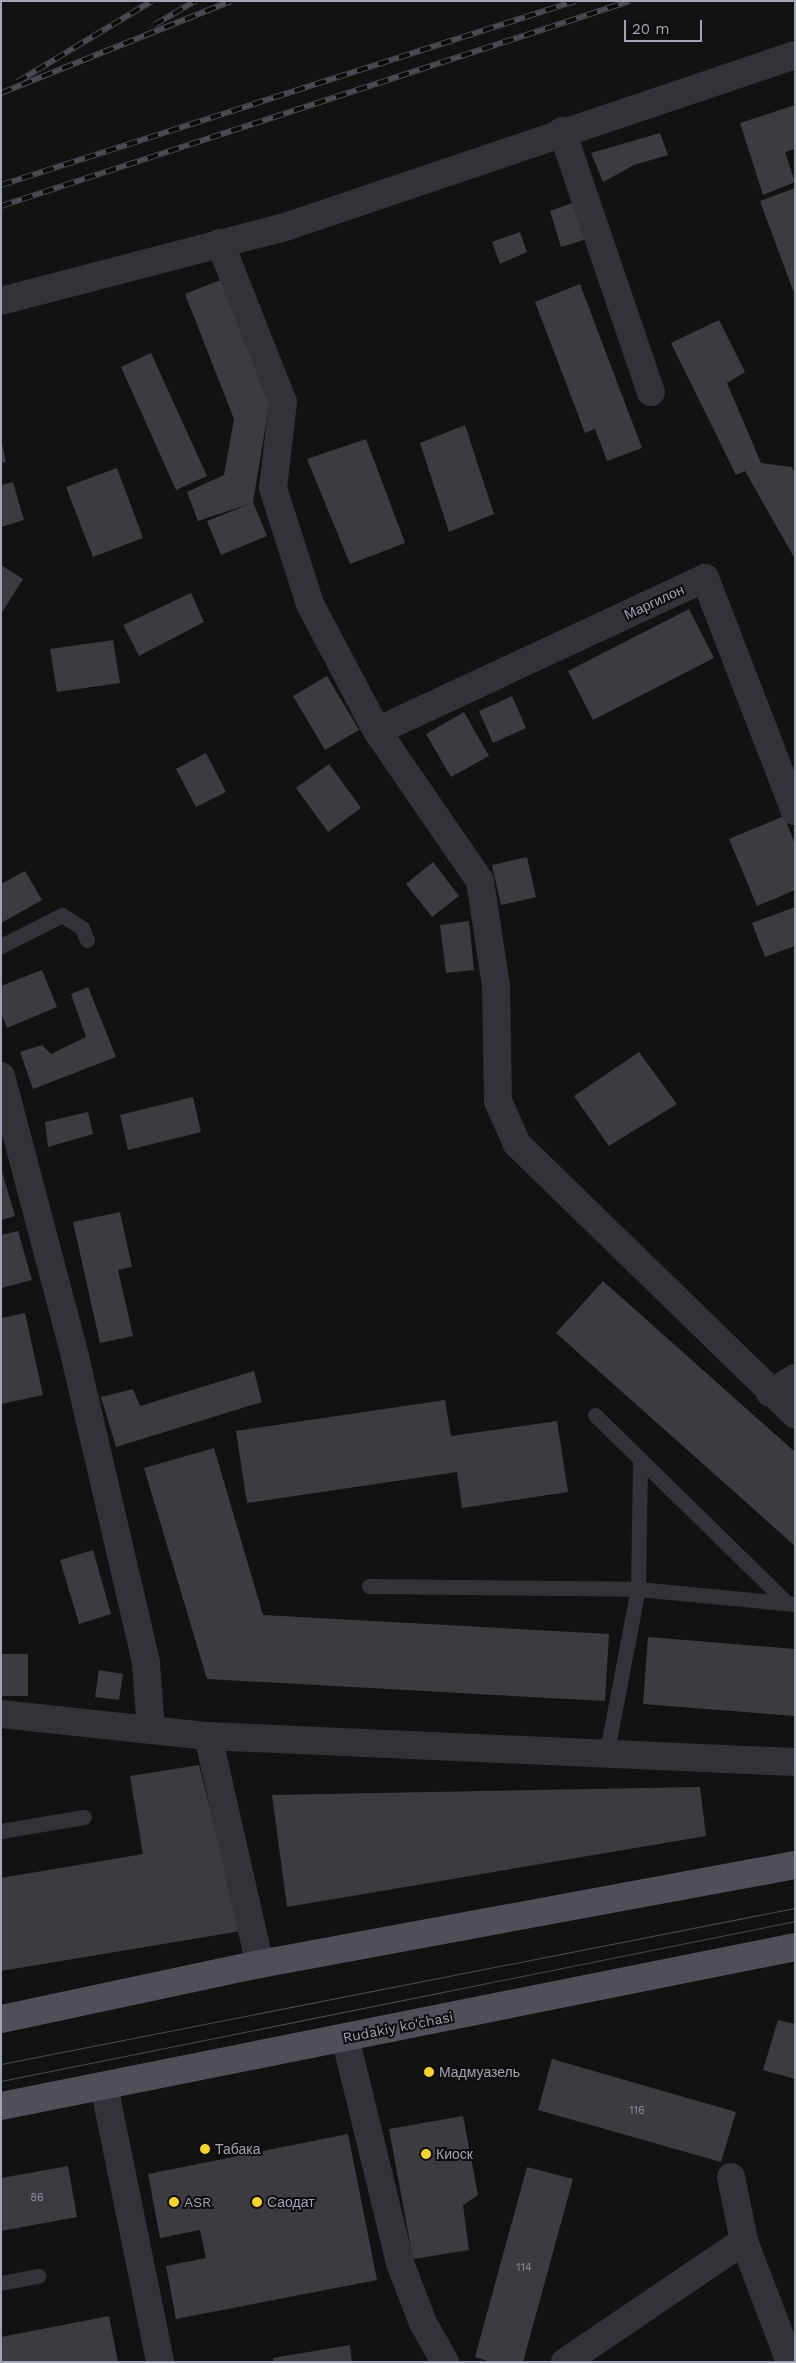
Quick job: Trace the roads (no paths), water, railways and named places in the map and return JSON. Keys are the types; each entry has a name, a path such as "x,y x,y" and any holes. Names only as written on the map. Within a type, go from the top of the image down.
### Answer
{"main road":[{"path":"1,2020 260,1964 795,1865"},
{"name":"Rudakiy ko'chasi","path":"1,2106 795,1947"}],"street":[{"path":"1,301 220,243 285,228 562,131 795,55"},
{"path":"562,131 652,392"},
{"path":"220,243 283,402 273,488 310,604 377,731 480,880 496,985 498,1101 517,1144 770,1393 795,1414"},
{"name":"Маргилон","path":"377,731 705,578 795,811"},
{"path":"1,1076 75,1357 146,1663 151,1730"},
{"path":"770,1393 795,1378"},
{"path":"1,1714 208,1736 606,1756 795,1762"},
{"path":"208,1736 260,1964"},
{"path":"345,2038 400,2263 423,2323 445,2362"},
{"path":"104,2086 160,2362"},
{"path":"731,2177 744,2241 790,2362"},
{"path":"565,2362 744,2241"}],"lane":[{"path":"1,946 62,915 82,928 87,940"},
{"path":"595,1415 791,1603"},
{"path":"606,1756 638,1589 640,1459"},
{"path":"369,1586 638,1589 791,1603"},
{"path":"1,1831 84,1817"},
{"path":"1,2283 38,2276"}],"tram line":[{"path":"1,2064 795,1908"},
{"path":"1,2081 795,1921"}],"railway":[{"path":"17,82 152,1"},
{"path":"154,25 195,1"},
{"path":"1,93 231,1"},
{"path":"1,185 575,1"},
{"path":"1,206 630,1"}],"place":[{"name":"Мадмуазель","path":"429,2072"},
{"name":"Табака","path":"205,2149"},
{"name":"Киоск","path":"426,2154"},
{"name":"ASR","path":"174,2202"},
{"name":"Саодат","path":"257,2202"}]}
